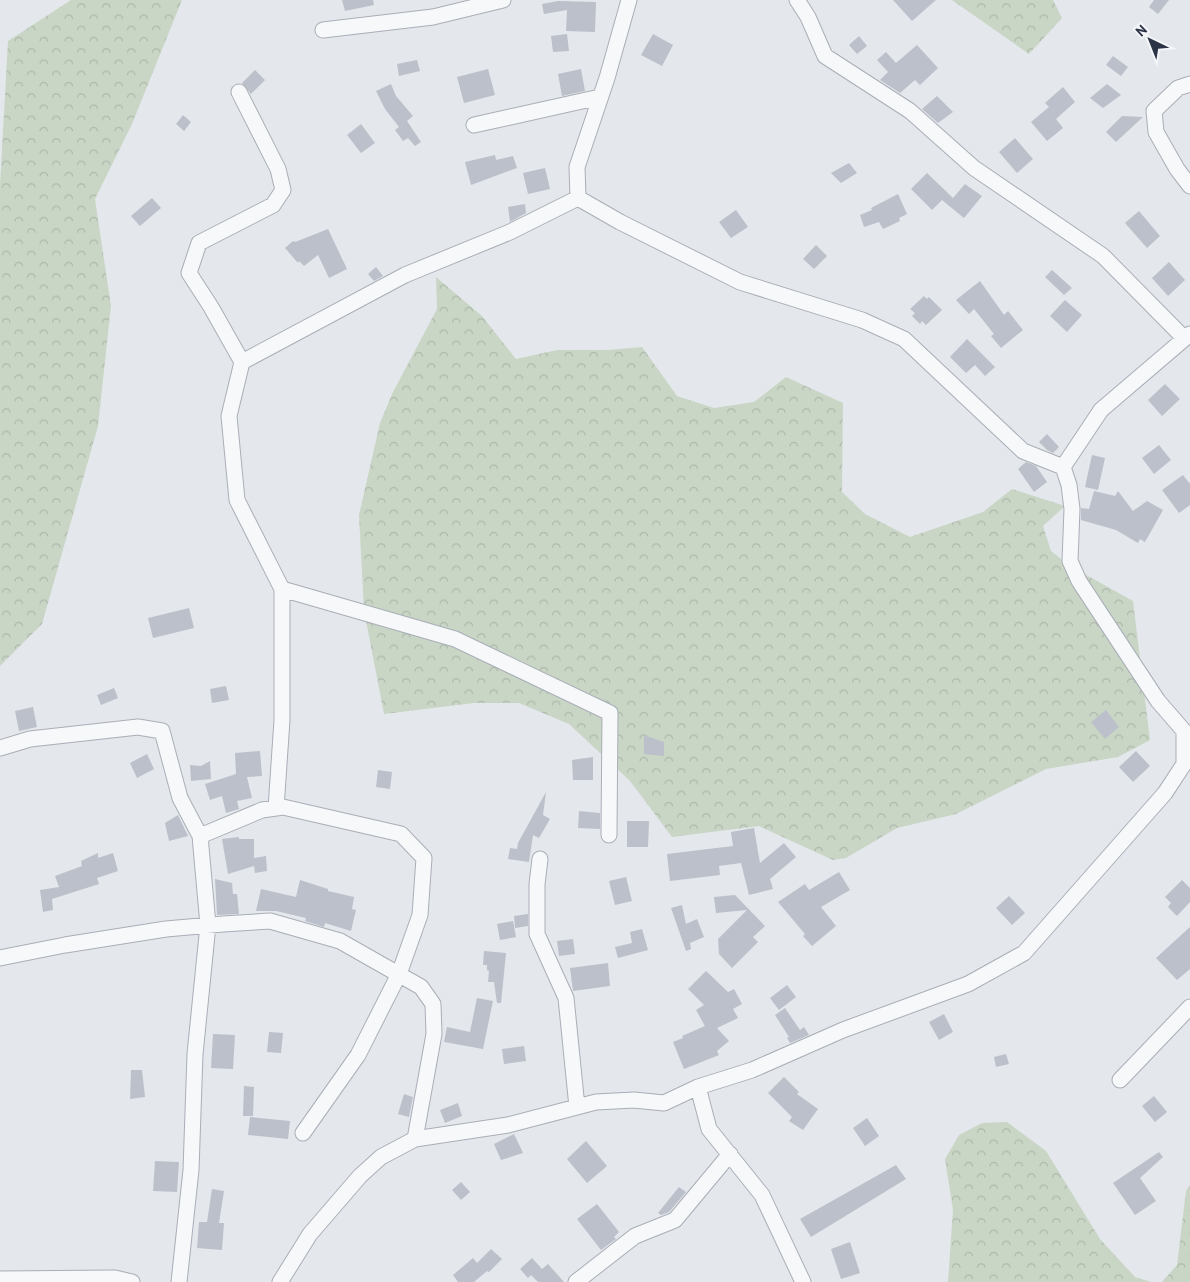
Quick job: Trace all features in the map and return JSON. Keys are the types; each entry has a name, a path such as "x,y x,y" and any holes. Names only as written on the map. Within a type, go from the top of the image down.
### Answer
{"street":[{"path":"322,30 433,17 503,0"},
{"path":"578,198 577,167 629,0"},
{"path":"797,0 808,17 825,56 910,111 974,168 1103,256 1187,336 1101,410 1063,467"},
{"path":"1190,84 1178,88 1154,111 1156,132 1177,169 1190,186"},
{"path":"238,92 278,169 283,190 273,205 199,243 189,273 211,307 242,362 229,416 237,500 282,589 282,720 276,808"},
{"path":"474,125 600,97"},
{"path":"242,362 405,275 510,232 578,198"},
{"path":"280,1282 310,1234 360,1176 381,1157 415,1139 483,1130 596,1102 634,1100 664,1104 698,1087 752,1070 843,1030 968,984 1024,953 1165,793 1184,764 1187,733 1158,701 1079,581 1070,561 1072,509 1069,485 1063,467 1023,451 904,339 862,320 740,282 620,222 578,198"},
{"path":"282,589 455,639 610,712 609,835"},
{"path":"0,748 30,739 138,726 162,731 180,798 200,836 208,925 195,1054 191,1170 179,1282"},
{"path":"200,836 262,810 283,807 401,834 424,858 420,915 399,974 358,1055 303,1133"},
{"path":"540,859 537,884 537,934 566,998 577,1107"},
{"path":"0,958 65,945 208,925 270,921 340,941 421,987 432,1004 434,1034 415,1139"},
{"path":"1120,1080 1190,1007"},
{"path":"698,1087 710,1129 762,1196 803,1282"},
{"path":"576,1282 635,1236 675,1220 730,1154"},
{"path":"0,1279 115,1278 132,1282"}],"green space":[{"path":"71,0 182,0 132,124 95,199 111,306 98,426 42,624 0,666 0,185 8,41"},
{"path":"952,0 1053,0 1062,18 1029,54"},
{"path":"436,277 482,316 516,359 557,350 608,350 642,347 677,396 714,408 754,402 786,377 843,403 842,492 865,514 910,537 983,512 1012,489 1065,506 1043,526 1051,551 1070,566 1133,601 1150,740 1118,757 1046,769 956,814 897,828 846,858 833,860 759,826 672,837 630,781 569,724 519,703 474,703 384,714 364,610 359,515 380,423 393,392 437,309"},
{"path":"1007,1122 1046,1151 1100,1239 1135,1277 1151,1282 948,1282 953,1210 945,1159 959,1135 982,1123"},
{"path":"1190,1185 1190,1282 1162,1282 1177,1265 1186,1191"}],"building":[{"path":"342,0 373,0 374,5 345,11"},
{"path":"893,0 936,0 912,21"},
{"path":"1154,0 1169,0 1158,14 1149,7"},
{"path":"558,1 596,2 595,32 566,31 567,10 544,14 542,4"},
{"path":"567,34 569,51 553,52 551,36"},
{"path":"653,34 673,45 662,66 641,55"},
{"path":"859,36 867,46 857,54 849,45"},
{"path":"917,45 938,68 920,85 915,80 900,93 880,80 888,72 877,60 886,52 896,63"},
{"path":"1113,56 1128,67 1121,76 1106,65"},
{"path":"417,60 420,71 399,76 397,64"},
{"path":"488,69 495,95 464,103 457,77"},
{"path":"581,69 585,91 562,96 558,74"},
{"path":"255,70 265,80 251,94 242,83"},
{"path":"391,84 396,96 413,116 407,121 421,142 415,146 408,138 403,141 395,130 399,127 385,109 376,91"},
{"path":"1107,84 1121,95 1103,108 1090,98"},
{"path":"1063,87 1075,102 1056,119 1063,128 1047,141 1031,122 1049,107 1045,103"},
{"path":"937,96 953,112 938,123 922,109"},
{"path":"183,115 191,122 184,131 176,124"},
{"path":"1122,116 1143,117 1116,142 1106,132"},
{"path":"361,124 375,143 361,153 347,135"},
{"path":"1015,138 1033,159 1017,173 999,152"},
{"path":"495,155 496,160 513,156 517,168 471,185 465,162"},
{"path":"849,163 857,173 841,183 831,173"},
{"path":"545,168 550,189 528,194 523,173"},
{"path":"927,173 953,198 965,184 982,196 964,218 942,200 932,210 911,189"},
{"path":"898,194 907,214 899,218 900,221 883,229 879,222 864,227 860,215"},
{"path":"152,198 161,208 140,226 131,216"},
{"path":"525,204 526,213 510,222 508,207"},
{"path":"736,210 748,227 731,238 719,222"},
{"path":"1139,211 1160,236 1147,248 1125,223"},
{"path":"328,229 347,269 329,278 318,255 304,266 299,261 298,263 285,248 293,241 295,242"},
{"path":"816,245 827,256 814,269 803,259"},
{"path":"1169,262 1185,280 1168,296 1152,278"},
{"path":"376,267 383,276 374,281 368,274"},
{"path":"1052,270 1072,288 1064,295 1045,277"},
{"path":"980,281 1004,315 1008,311 1023,330 1001,348 991,336 994,334 974,309 969,314 956,300"},
{"path":"924,296 927,299 929,297 942,310 926,325 922,321 920,324 912,316 915,313 910,309"},
{"path":"1065,300 1082,315 1067,332 1050,316"},
{"path":"967,339 995,367 985,376 975,365 966,373 950,357"},
{"path":"1165,384 1180,399 1162,416 1148,400"},
{"path":"1047,434 1059,447 1053,453 1039,442"},
{"path":"1159,445 1171,460 1154,474 1142,458"},
{"path":"1092,455 1105,458 1098,490 1085,487"},
{"path":"1026,462 1036,466 1047,482 1034,492 1018,469"},
{"path":"1183,475 1190,484 1190,505 1179,513 1162,490"},
{"path":"1094,491 1115,496 1118,491 1133,511 1147,501 1163,510 1145,542 1140,539 1138,543 1116,530 1081,520 1081,508 1089,509"},
{"path":"189,608 194,628 153,638 148,618"},
{"path":"226,686 229,700 212,703 210,689"},
{"path":"114,688 118,698 101,705 97,695"},
{"path":"33,707 37,727 19,731 15,711"},
{"path":"1106,710 1119,727 1105,739 1091,722"},
{"path":"644,735 664,742 664,756 644,754"},
{"path":"260,751 262,776 247,777 252,798 237,801 239,809 226,813 222,796 210,800 205,784 236,774 235,753"},
{"path":"1136,751 1150,766 1133,782 1119,767"},
{"path":"147,754 154,769 137,778 130,763"},
{"path":"593,757 593,780 573,780 572,760"},
{"path":"210,761 211,779 191,781 190,765 201,766"},
{"path":"378,770 392,772 390,789 376,787"},
{"path":"546,792 543,815 550,819 539,838 533,835 529,862 508,859 510,848 517,849 518,843"},
{"path":"579,811 600,813 600,829 578,828"},
{"path":"178,815 188,836 169,841 165,823"},
{"path":"627,821 649,821 648,847 627,847"},
{"path":"754,828 760,863 784,843 796,857 770,879 773,889 749,895 741,863 719,866 720,875 670,881 667,854 733,846 731,832"},
{"path":"239,837 239,839 254,839 254,858 266,856 267,871 255,873 254,866 228,874 222,839"},
{"path":"98,853 98,858 113,853 118,871 97,878 99,884 52,899 53,910 43,912 40,890 59,887 55,876 82,866 81,861"},
{"path":"839,872 850,890 821,907 836,926 812,946 803,936 805,934 778,902 805,884 809,890"},
{"path":"626,877 632,901 615,905 609,881"},
{"path":"215,879 232,883 233,894 237,894 239,914 217,915"},
{"path":"300,880 328,889 328,891 354,897 352,909 356,910 351,931 325,923 324,927 305,921 306,918 276,911 256,911 261,889 296,897"},
{"path":"1182,880 1190,888 1190,902 1177,916 1168,907 1171,903 1165,897"},
{"path":"735,895 765,926 753,937 758,942 732,968 719,954 718,939 747,910 716,913 714,897"},
{"path":"1009,896 1025,913 1012,925 996,908"},
{"path":"682,905 686,924 697,919 704,937 690,943 691,949 686,951 671,908"},
{"path":"528,914 528,926 515,928 514,916"},
{"path":"513,921 516,937 500,940 497,924"},
{"path":"1190,927 1190,969 1177,980 1156,958"},
{"path":"642,929 648,950 618,958 615,947 632,943 630,932"},
{"path":"573,939 575,954 559,956 557,941"},
{"path":"484,951 506,953 501,1003 497,1003 494,982 488,982 489,971 487,970 487,965 483,965"},
{"path":"608,963 610,986 573,991 570,968"},
{"path":"706,971 728,992 734,989 742,1004 733,1009 738,1018 717,1028 729,1041 717,1051 719,1055 684,1069 673,1042 705,1026 696,1010 704,1005 688,989"},
{"path":"787,985 796,997 779,1010 770,998"},
{"path":"477,998 493,1001 483,1049 444,1042 447,1027 470,1032"},
{"path":"785,1008 800,1030 804,1027 809,1035 790,1043 787,1038 789,1037 775,1015"},
{"path":"944,1014 953,1032 939,1040 929,1022"},
{"path":"269,1032 283,1033 281,1053 267,1052"},
{"path":"213,1034 235,1035 233,1069 211,1068"},
{"path":"524,1046 526,1061 504,1064 502,1049"},
{"path":"1006,1054 1009,1064 996,1067 994,1057"},
{"path":"131,1070 142,1070 145,1097 130,1099"},
{"path":"784,1077 799,1092 797,1094 818,1109 803,1130 789,1121 792,1117 768,1093"},
{"path":"244,1086 254,1087 253,1116 243,1116"},
{"path":"404,1094 413,1097 409,1117 398,1114"},
{"path":"1154,1096 1167,1112 1155,1122 1142,1106"},
{"path":"458,1103 462,1116 445,1123 440,1110"},
{"path":"250,1117 290,1121 288,1139 248,1135"},
{"path":"867,1118 879,1136 865,1146 853,1128"},
{"path":"514,1134 523,1153 501,1160 494,1144"},
{"path":"586,1141 607,1166 587,1183 567,1159"},
{"path":"1159,1152 1163,1157 1140,1178 1156,1201 1135,1215 1113,1183"},
{"path":"155,1161 179,1162 177,1192 153,1191"},
{"path":"896,1165 906,1179 811,1237 800,1219"},
{"path":"461,1182 470,1192 461,1200 452,1190"},
{"path":"679,1187 686,1192 669,1212 661,1215 658,1213"},
{"path":"212,1189 224,1191 219,1223 224,1223 222,1250 197,1248 199,1222 207,1222"},
{"path":"597,1204 619,1232 614,1237 616,1239 601,1250 577,1219"},
{"path":"850,1242 860,1273 841,1279 831,1249"},
{"path":"491,1249 502,1259 489,1272 487,1271 474,1282 458,1282 453,1275 473,1258 477,1263"},
{"path":"532,1258 542,1269 548,1264 564,1282 538,1282 531,1275 528,1278 520,1269"}]}
